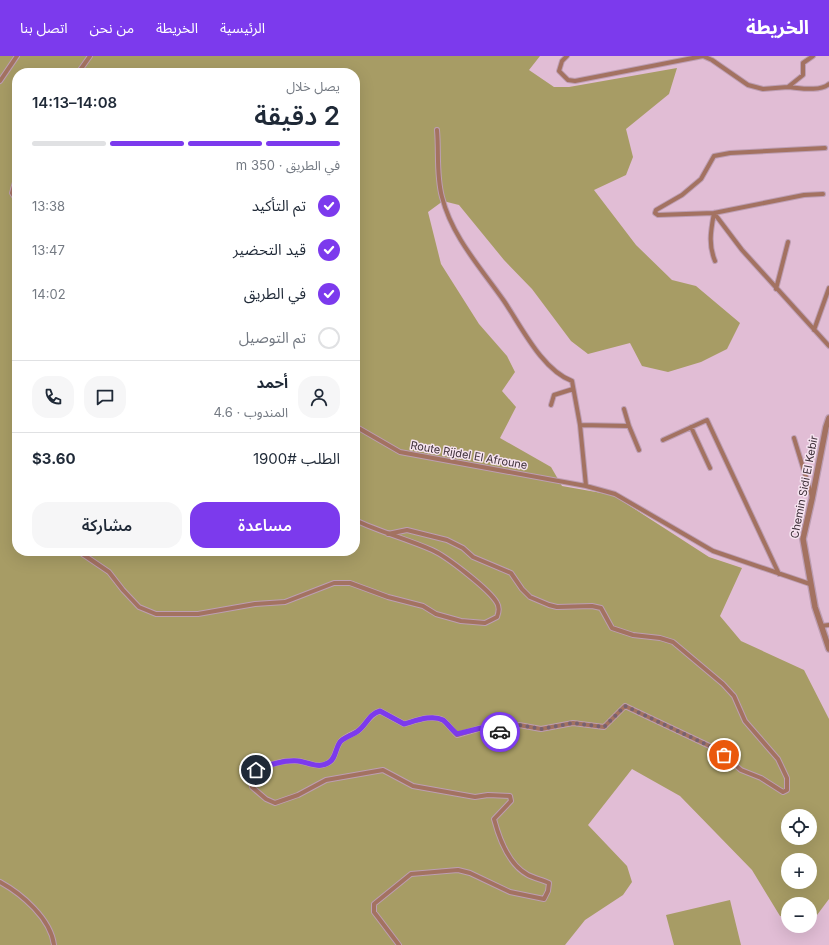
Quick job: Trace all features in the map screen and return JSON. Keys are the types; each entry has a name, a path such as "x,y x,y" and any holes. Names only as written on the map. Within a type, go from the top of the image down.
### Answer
{"street":[{"path":"0,82 17,56"},
{"path":"82,68 90,56"},
{"path":"567,56 562,61 559,71 568,80 575,81 703,56 709,57 748,85 763,89 817,88 826,87 829,84"},
{"path":"788,88 803,75 803,64 813,56"},
{"path":"437,130 439,182 442,198 466,249 504,302 526,337 561,377 572,381 580,425 586,486"},
{"path":"823,194 804,195 714,213 658,215 655,212 682,196 702,180 714,156 730,152 825,148"},
{"path":"714,213 710,234 711,250 715,260"},
{"path":"714,213 742,250 829,346"},
{"path":"776,289 788,242"},
{"path":"814,330 829,288"},
{"path":"551,405 554,395 573,389"},
{"path":"624,408 629,426 639,450"},
{"name":"Chemin Sidi El Kebir","path":"829,418 803,539 810,584 821,626 829,649"},
{"path":"664,440 707,420 779,574"},
{"path":"580,425 629,426"},
{"path":"691,427 710,468"},
{"name":"Route Rijdel El Afroune","path":"360,429 400,452 586,486 615,494 714,551 810,584"},
{"path":"794,438 812,499"},
{"path":"85,556 109,572 123,590 140,607 156,614 198,614 255,604 285,602 334,583 350,583 388,597 423,606 436,614 461,621 485,623 497,617 500,610 496,602 465,573 433,551 360,522"},
{"path":"388,534 406,530 447,540 462,548 473,557 500,570 511,573 522,589 530,597 543,603 557,607 579,606 601,608 612,628 633,636 660,638 673,642 734,696 745,721 778,759 788,784 787,790 783,792 761,778 741,770 718,750 625,706 604,727 573,723 541,729 519,725 501,732 481,728 462,734 457,734 443,720 437,718 428,718 404,724 380,711 373,713 360,730 340,742 334,758 328,763 320,766 299,761 286,762 256,770 250,777 252,787 266,799 275,803 298,795 326,780 383,770 413,786 475,797 488,795 510,796 511,801 494,819 499,835 514,863 528,875 549,883 548,891 544,899 510,892 470,873 458,870 411,874 374,904 374,912 399,945"},
{"path":"821,626 829,625"},
{"path":"0,882 13,889 40,917 50,931 54,945"}],"shaded area":[{"path":"0,56 540,56 529,70 554,87 569,87 677,68 669,94 626,129 633,157 626,175 594,190 636,245 672,280 696,286 740,323 727,349 701,362 668,372 642,366 630,343 588,354 571,341 532,289 504,260 459,205 443,201 428,212 441,264 479,324 507,356 515,372 502,391 516,407 500,438 551,467 562,486 613,495 709,557 742,568 720,616 741,641 804,670 829,719 829,899 817,915 817,897 781,897 780,916 752,870 680,796 632,769 588,825 627,866 632,882 623,895 585,920 565,945 0,945"},
{"path":"730,900 741,945 674,945 666,915"}],"way so far":[{"path":"500,732 519,725 541,729 573,723 604,727 625,706 718,750 724,755"}],"route":[{"path":"256,770 286,762 299,761 320,766 328,763 334,758 340,742 360,730 373,713 380,711 404,724 428,718 437,718 443,720 457,734 462,734 481,728 487,728 500,732"}]}
